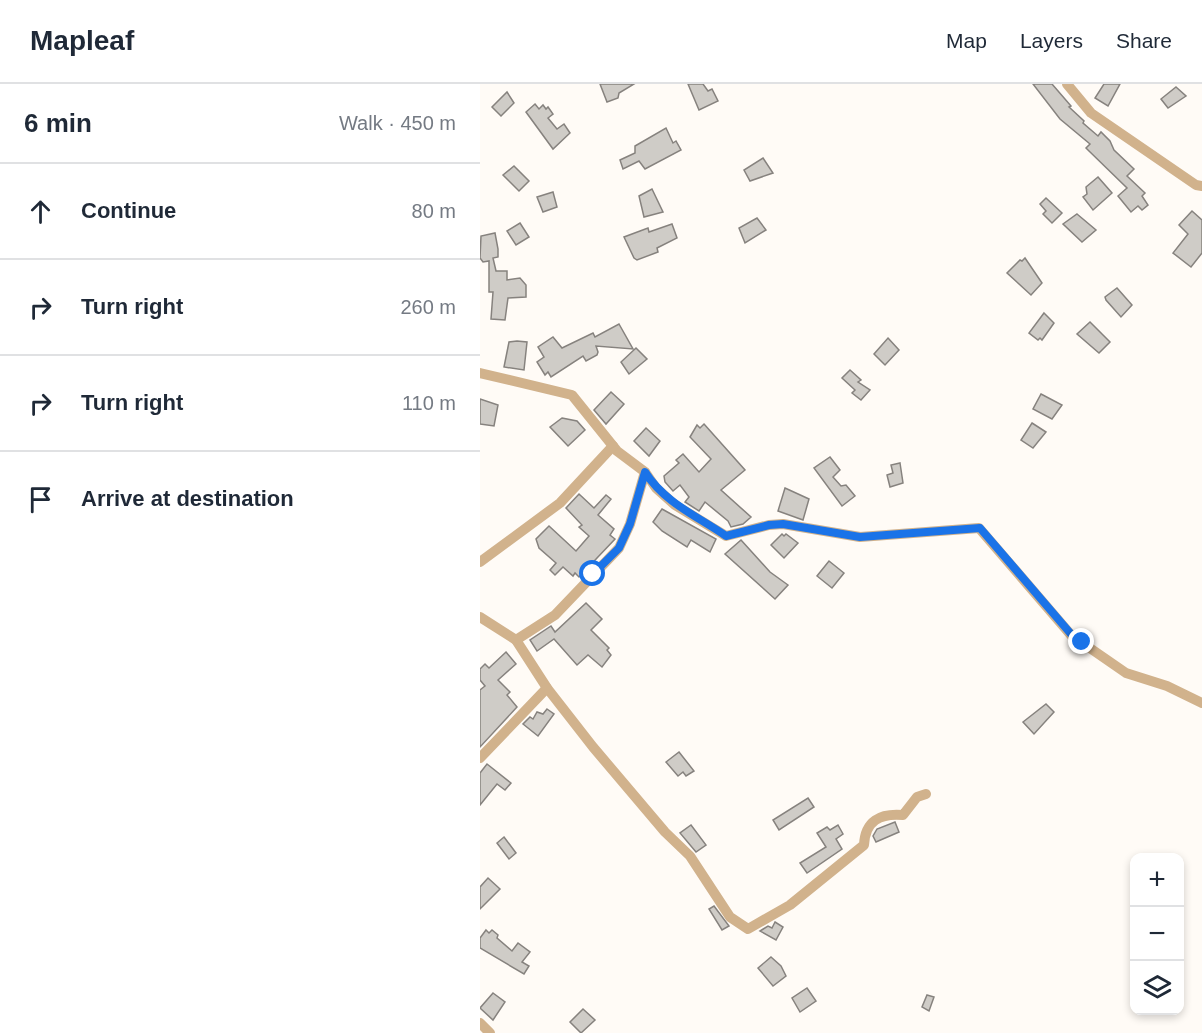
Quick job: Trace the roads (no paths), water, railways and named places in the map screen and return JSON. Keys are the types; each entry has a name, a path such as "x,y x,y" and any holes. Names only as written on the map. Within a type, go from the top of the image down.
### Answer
{"street":[{"path":"1067,84 1091,113 1196,185 1202,186"},
{"path":"480,373 572,396 613,446 645,472 656,488 675,505 726,536 769,525 783,524 860,537 980,528 1071,634 1126,673 1167,686 1202,703"},
{"path":"480,562 560,503 613,446"},
{"path":"516,640 555,615 619,548 630,524 645,472"},
{"path":"480,616 516,640 547,688 593,747 665,832 690,856 730,917 748,928 790,905 864,845 865,833 871,823 881,816 903,815 917,797 926,794"},
{"path":"480,758 547,688"},
{"path":"480,1023 490,1033"}]}
